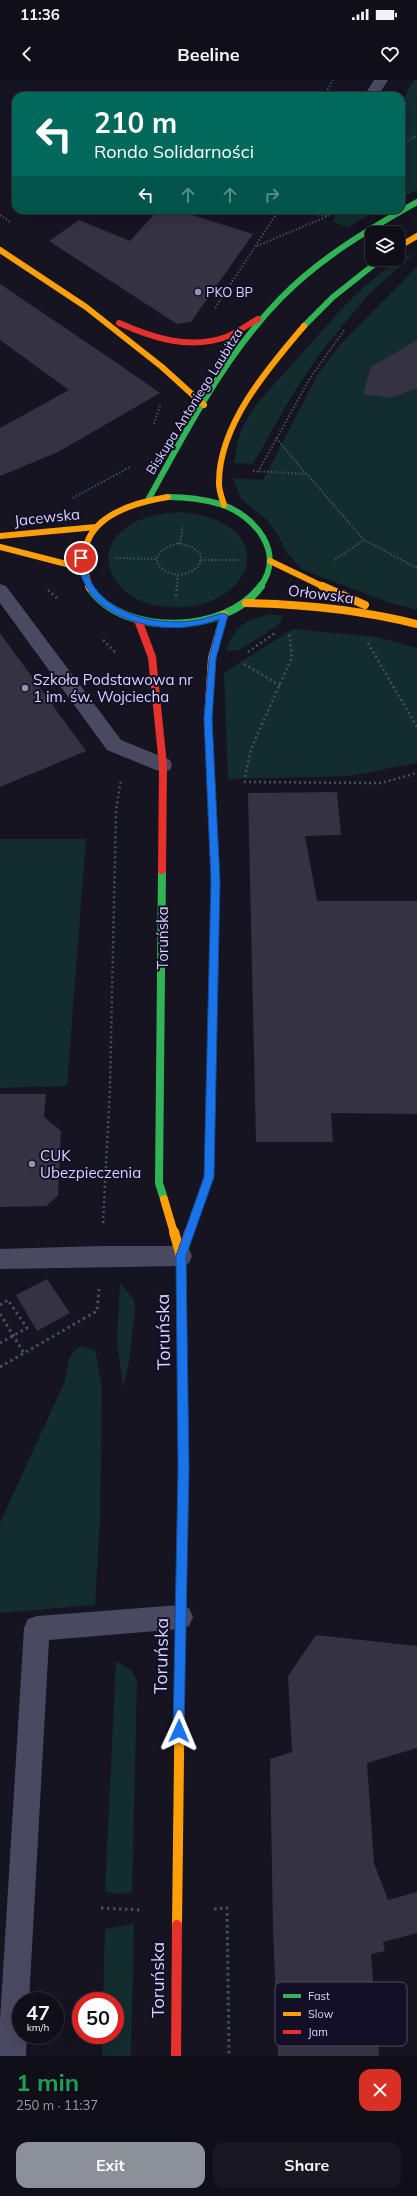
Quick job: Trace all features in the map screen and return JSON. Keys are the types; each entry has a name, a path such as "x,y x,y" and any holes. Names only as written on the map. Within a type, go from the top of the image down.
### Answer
{"main road":[{"name":"Biskupa Antoniego Laubitza","path":"405,209 417,202"},
{"name":"Biskupa Antoniego Laubitza","path":"148,500 244,342 266,315 291,288 333,255 379,223 395,214"},
{"path":"405,243 417,236"},
{"path":"0,250 86,307 162,367 204,406"},
{"path":"224,505 218,487 220,468 232,430 243,408 278,358 324,304 372,266"},
{"path":"86,307 143,334 161,340 188,343 205,343 226,337 266,315"},
{"path":"168,496 189,497 224,505 240,513 258,529 269,547 269,572 264,583 246,603 224,615 192,624 156,624 138,620 111,608 91,590 82,568 81,558 86,541 96,527 110,515 128,506 168,496"},
{"name":"Jacewska","path":"0,536 96,527"},
{"name":"Jacewska","path":"0,547 29,553 82,568"},
{"name":"Orłowska","path":"270,561 307,580 392,617"},
{"name":"Orłowska","path":"246,603 295,603 392,617 417,624"},
{"name":"Toruńska","path":"181,1256 209,1177 215,881 208,719 212,658 224,615"},
{"name":"Toruńska","path":"138,620 152,657 163,765 159,1183 181,1256 184,1469 180,1617 176,2056"}],"street":[{"path":"374,92 381,80"}],"lane":[{"path":"0,590 114,745 163,765"},
{"path":"0,1259 101,1256 181,1256"},
{"path":"12,2056 37,1628 180,1617"}],"path":[{"path":"326,92 333,80"},
{"path":"405,141 417,136"},
{"path":"212,313 276,214"},
{"path":"318,214 328,216"},
{"path":"256,246 328,216"},
{"path":"307,474 258,472 302,388 322,358 349,324"},
{"path":"154,425 161,403"},
{"path":"276,438 364,540 417,568"},
{"path":"38,532 48,511 127,470 131,466"},
{"path":"178,544 192,547 201,555 201,560 194,570 178,574 161,570 157,565 156,558 159,551 164,547 178,544"},
{"path":"81,558 156,558"},
{"path":"201,560 270,561"},
{"path":"288,631 292,657 281,686 251,750 244,783 381,783 417,774"},
{"path":"365,638 417,727"},
{"path":"244,663 281,686"},
{"path":"0,1367 97,1311 110,1088 116,810 125,749"},
{"path":"0,1305 8,1300 27,1328 0,1343"},
{"path":"0,1314 24,1353"}],"green space":[{"path":"414,80 417,80 417,190 405,196 405,96"},
{"path":"337,214 371,214 348,227 332,222"},
{"path":"416,252 405,262 405,258"},
{"path":"391,266 400,266 368,295 320,353 294,392 253,464 234,463 240,434 258,403 351,299"},
{"path":"417,266 417,610 387,602 303,570 287,553 278,535 267,520 241,499 233,478 263,480 318,374 339,346"},
{"path":"182,512 217,521 238,535 247,552 244,570 233,587 213,600 186,607 154,605 139,600 117,583 111,572 108,560 110,548 117,536 130,525 142,519 155,515"},
{"path":"267,615 283,615 280,624 240,650 226,651 232,636 240,626"},
{"path":"293,629 376,637 417,648 417,763 350,776 228,779 224,673"},
{"path":"0,839 86,839 67,1086 0,1088"},
{"path":"120,1283 134,1300 135,1309 129,1362 123,1387 117,1341"},
{"path":"81,1346 95,1350 102,1387 100,1521 95,1605 0,1613 0,1523 65,1381 69,1360 73,1352"},
{"path":"116,1661 132,1671 137,1681 132,1893 115,1894 105,1891"},
{"path":"134,1924 131,2056 102,2056 102,2044 124,2044 124,1992 103,1992 105,1929"}],"building":[{"path":"154,214 189,214 253,234 191,322 177,324 49,241 79,220 130,241"},
{"path":"0,284 160,393 58,452 0,476 0,428 69,390 0,340"},
{"path":"417,340 417,388 390,398 363,394 371,367"},
{"path":"0,633 86,751 0,787"},
{"path":"337,792 341,835 305,836 317,901 417,901 417,1114 331,1113 333,1142 256,1142 248,793"},
{"name":"CUK Ubezpieczenia","path":"0,1094 46,1094 44,1117 61,1131 58,1196 46,1206 0,1207"},
{"path":"47,1279 70,1313 37,1331 16,1295"},
{"path":"316,1635 417,1646 417,1748 367,1763 374,1863 388,1900 417,1892 417,1933 383,1942 385,1951 371,1954 373,1982 275,1982 270,1759 292,1752 288,1676"},
{"path":"278,2046 378,2046 379,2056 278,2056"}],"traffic: fast":[{"path":"405,209 417,202"},
{"path":"148,500 208,394 242,344 261,320 296,283 312,270 346,245 396,214"},
{"path":"304,326 333,297 372,266"},
{"path":"90,588 99,600 118,612 140,620 178,624 220,616 239,607 255,595 266,580 271,561 267,544 254,524 233,509 221,504 194,498 168,497"},
{"path":"212,803 215,881 212,1053"},
{"path":"162,870 159,1183 164,1199"}],"traffic: slow":[{"path":"405,243 417,236"},
{"path":"0,250 86,307 162,367 204,405"},
{"path":"224,505 219,484 221,461 237,419 262,378 304,326"},
{"path":"90,588 85,575 83,562 89,538 96,528 116,511 129,505 168,497"},
{"path":"0,536 96,527"},
{"path":"0,547 82,568"},
{"path":"270,561 307,580 365,605"},
{"path":"246,603 289,604 332,608 375,614 417,624"},
{"path":"212,803 208,719 212,658 224,615"},
{"path":"164,1199 181,1256 183,1413"},
{"path":"177,1925 181,1592"}],"traffic: jam":[{"path":"119,323 158,338 185,343 198,343 226,337 258,319"},
{"path":"138,620 152,657 163,765 162,870"},
{"path":"181,1256 209,1177 212,1053"},
{"path":"181,1592 184,1469 183,1413"},
{"path":"176,2056 177,1925"}],"place":[{"name":"PKO BP","path":"198,292"},
{"name":"Szkoła Podstawowa nr 1 im. św. Wojciecha","path":"25,688"},
{"name":"CUK Ubezpieczenia","path":"32,1164"}],"route":[{"path":"81,558 82,568 91,590 111,608 138,620 156,624 192,624 209,621 224,615 212,658 208,719 215,881 209,1177 181,1256 184,1469 180,1590 179,1731"}]}
